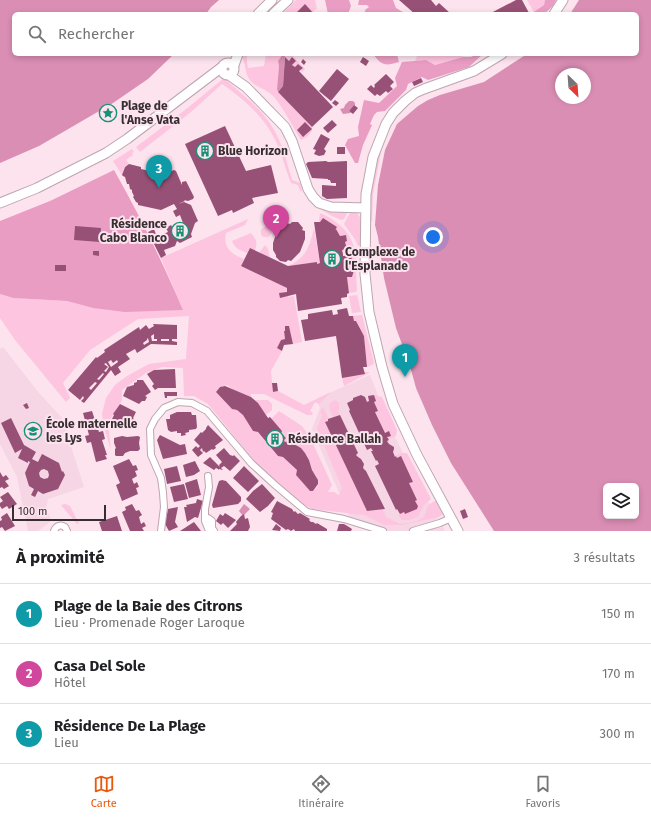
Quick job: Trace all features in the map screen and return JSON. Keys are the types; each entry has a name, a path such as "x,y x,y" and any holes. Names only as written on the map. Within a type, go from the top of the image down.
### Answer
{"main road":[{"path":"260,12 272,0"},
{"path":"275,12 288,0"},
{"path":"555,12 563,0"},
{"path":"0,203 37,188 106,152 127,139 195,88 229,67 237,56"},
{"path":"458,531 417,455 393,404 382,367 369,312 365,274 366,194 373,157 386,124 393,113 405,101 424,89 474,71 499,56"},
{"path":"229,67 246,87 285,127 292,141 308,189 313,197 319,203 331,207 366,208"}],"street":[{"path":"161,531 164,493 161,478 151,455 150,430 155,419 164,408 178,402 192,403 207,411 251,463 307,512 344,519 383,531"},
{"path":"208,476 209,487 205,509 205,521 209,531"},
{"path":"205,521 208,518 212,521 212,528 214,531"},
{"path":"413,531 451,518"},
{"path":"54,531 61,525 65,527 67,531"}],"shaded area":[{"path":"0,0 219,0 207,12 12,12 12,56 172,56 148,79 113,103 39,146 0,163"},
{"path":"296,0 315,0 317,9 314,10 314,12 312,12 305,5 297,12 284,12"},
{"path":"325,0 349,0 351,6 349,12 328,12"},
{"path":"359,0 393,0 396,8 403,12 365,12 365,10 369,7 367,5 358,5"},
{"path":"527,0 545,0 544,5 534,12"},
{"path":"545,0 556,0 553,6 546,12 534,12 544,5"},
{"path":"579,0 651,0 651,531 494,531 451,463 432,425 416,388 410,366 396,328 384,278 375,225 378,185 385,150 397,124 418,106 440,95 484,82 524,56 639,56 639,12 571,12"},
{"path":"243,56 247,56 248,68 264,66 266,56 282,56 278,61 277,89 278,92 312,127 312,131 307,137 301,140 275,98 249,79"},
{"path":"282,56 285,56 283,86 278,92 279,66 278,61"},
{"path":"285,56 293,56 305,69 302,72 300,70 302,68 298,64 295,67 292,65 296,61 292,57 289,61"},
{"path":"375,56 398,56 399,62 384,64"},
{"path":"417,56 463,57 435,65 426,60 415,61"},
{"path":"481,56 469,67 428,80 422,77 408,84 406,90 385,111 377,112 370,124 372,125 363,145 358,163 355,163 345,145 348,139 359,136 358,127 364,100 379,103 397,86 395,78 402,62 426,60 435,65 463,57"},
{"path":"224,78 251,102 269,122 282,148 292,180 300,183 302,190 301,192 298,185 291,183 278,145 262,119 250,106 222,84 191,112 140,152 136,147"},
{"path":"349,101 353,101 355,106 354,105 349,111 351,113 343,114 340,109 344,108"},
{"path":"382,147 373,194 372,221 368,227 369,199 374,163"},
{"path":"132,149 134,152 132,153 133,155 126,160 129,164 124,167 122,175 113,161"},
{"path":"114,170 133,204 183,310 125,312 93,308 67,301 13,298 0,294 0,221 50,201"},
{"path":"319,208 325,208 326,212 338,213 339,210 348,211 344,219 341,220 330,215"},
{"path":"351,211 356,212 362,220 360,245 358,246 354,237 344,224"},
{"path":"320,213 331,218 349,235 354,247 351,252 343,253 342,250 347,249 345,242 347,241 346,235 340,236 335,230 336,227 323,218 320,222"},
{"path":"248,219 245,225 226,233 225,238 227,246 232,253 244,259 241,266 287,288 288,297 294,296 302,342 293,344 289,326 285,326 285,339 281,340 277,348 282,351 271,371 273,392 278,391 304,405 331,392 319,404 315,402 310,411 313,413 312,415 307,415 264,394 251,394 251,397 234,390 227,385 220,387 216,392 232,409 237,410 243,415 253,431 258,432 278,456 283,457 297,470 296,475 310,491 313,491 318,486 317,478 305,453 300,447 293,443 285,442 284,440 286,438 271,419 279,411 302,426 311,439 332,485 328,492 334,492 339,495 342,488 317,428 322,416 320,412 323,407 329,419 325,422 367,511 383,510 386,517 400,524 422,518 427,507 437,500 443,512 439,517 401,525 384,525 364,515 312,509 299,502 254,461 208,404 194,396 184,396 183,368 162,367 146,373 122,390 122,400 108,423 111,450 104,427 102,414 106,398 115,385 127,376 149,364 186,359 189,316 138,319 90,350 63,383 70,398 66,402 15,340 0,318 0,294 13,298 67,301 93,308 183,310 161,258"},
{"path":"275,222 277,224 269,237 263,237 261,234 261,229"},
{"path":"314,228 320,263 317,264 317,262 288,266 299,259 306,251"},
{"path":"251,233 256,241 255,250 250,248 247,253 238,249 232,241"},
{"path":"265,245 268,249 270,258 259,253"},
{"path":"352,254 355,257 357,290 356,292 349,293 347,277 351,277 354,270"},
{"path":"357,295 361,312 352,313 349,296"},
{"path":"362,315 374,363 367,367 364,336 356,321 354,321 353,316"},
{"name":"École maternelle les Lys","path":"3,347 39,393 62,418 84,487 48,499 46,508 50,522 38,531 28,531 17,477 0,444 0,349"},
{"path":"364,372 369,373 344,386 342,378"},
{"path":"370,375 393,433 420,487 445,531 383,531 351,521 312,429 320,408 316,399"},
{"path":"374,395 382,397 397,430 396,436 388,439 368,396"},
{"path":"255,400 268,400 272,404 272,410 266,415"},
{"path":"335,400 339,403 338,411 340,415 333,418 329,406 330,403"},
{"path":"401,453 407,453 431,499 424,505 418,517 409,520 402,520 398,515 404,512 406,514 417,509 418,506 415,501 417,500 396,456"},
{"path":"65,504 70,506 77,520 78,519 79,524 76,523 61,505"},
{"path":"244,504 250,509 243,516 239,511"}],"building":[{"path":"399,0 431,0 436,6 439,3 449,12 420,12 413,12"},
{"path":"516,0 522,0 528,12 493,12"},
{"path":"305,4 312,12 297,12"},
{"path":"285,57 289,61 292,57 296,61 292,65 295,67 298,64 303,68 299,71 333,107 312,127 278,92 283,86"},
{"path":"363,57 369,61 366,66 360,62"},
{"path":"303,59 306,62 304,65 301,62"},
{"path":"337,69 349,79 331,101 319,91"},
{"path":"386,74 394,82 390,86 393,89 388,93 386,91 380,96 377,94 375,96 367,89 371,85 374,88 374,85"},
{"path":"421,78 423,82 414,86 412,82"},
{"path":"335,100 339,103 336,106 332,103"},
{"path":"354,105 358,108 353,114 349,111"},
{"path":"332,120 337,125 328,133 323,128"},
{"path":"305,122 312,129 303,137 297,130"},
{"path":"225,126 246,171 271,165 278,193 252,198 254,203 233,213 232,210 218,216 185,144"},
{"path":"321,134 330,139 324,149 326,151 324,155 319,156 314,154 316,150 313,149"},
{"path":"337,147 345,147 345,154 337,154"},
{"path":"347,161 347,198 327,199 322,196 322,185 336,186 336,183 331,183 328,179 312,178 306,164 308,162"},
{"path":"129,164 154,172 155,174 160,172 161,174 174,170 176,171 182,185 182,182 186,181 194,197 193,199 188,201 184,200 185,201 178,204 184,202 191,205 198,221 195,223 191,234 192,237 180,243 177,241 175,246 164,250 166,255 161,258 148,232 154,229 157,237 168,232 166,228 171,225 174,230 183,223 180,215 176,217 173,211 177,209 174,204 161,210 138,205 133,197 134,196 129,184 127,184 125,177 122,175 125,167"},
{"path":"323,218 337,227 335,230 336,229 340,236 346,235 347,241 345,242 347,249 342,250 343,256 351,255 354,270 352,277 347,277 349,293 347,294 347,297 341,298 342,304 298,311 296,294 280,298 279,293 287,292 287,288 241,266 250,248 288,266 317,262 317,264 320,263 314,222 320,222"},
{"path":"292,222 298,222 303,228 302,230 305,231 305,239 300,252 291,261 280,261 276,257 273,250 273,243 282,226"},
{"path":"75,226 101,228 100,242 74,240"},
{"path":"93,251 99,251 99,256 93,255"},
{"path":"55,265 66,265 66,271 55,271"},
{"path":"347,308 349,316 353,316 354,321 356,321 364,336 367,367 363,367 365,374 342,378 336,336 305,341 301,320 308,319 308,314 332,310 333,315 338,314 337,310"},
{"path":"153,324 177,325 177,339 172,339 172,341 177,342 177,345 151,344 137,353 135,349 126,354 130,359 118,367 121,372 115,376 111,370 84,403 81,401 84,398 83,396 80,400 68,390 96,357 97,358 105,352 104,350 139,327 140,330 146,325 149,329 154,326","holes":["154,334 154,339 157,339 157,341 152,341 151,336","148,338 149,342 144,345 143,343","161,339 169,339 169,341 161,341","111,360 113,363 117,360 118,362 111,367 108,362","106,363 109,367 106,372 104,371 108,367 104,364","103,373 104,374 99,380 97,379","95,382 97,383 91,390 89,388"]},
{"path":"285,326 289,326 293,344 284,345 282,351 277,348 281,340 285,339"},
{"path":"175,369 176,388 158,388 155,390 152,386 154,384 147,374 154,370"},
{"path":"137,380 143,380 151,392 145,396 147,397 145,401 142,401 139,404 123,396 127,387 134,385"},
{"path":"272,383 277,383 278,391 273,392"},
{"name":"Résidence Ballah","path":"225,386 251,397 258,403 268,418 270,417 282,431 281,433 286,438 284,440 285,442 289,441 301,448 309,460 312,470 318,480 318,484 313,491 310,491 296,475 297,470 283,457 278,456 258,432 253,431 243,415 237,410 232,409 216,392 220,387"},
{"path":"164,392 177,392 177,396 167,396 167,398 165,398"},
{"path":"361,395 365,397 367,402 369,401 368,396 374,395 376,401 374,402 378,411 375,412 385,433 389,431 391,436 387,437 389,440 387,441 394,447 393,452 395,457 396,456 397,458 401,456 413,482 409,483 417,500 415,501 418,506 417,509 405,514 404,512 400,514 397,509 396,510 375,466 379,464 371,451 373,451 371,448 367,450 349,411 350,410 347,403 353,400 353,398"},
{"path":"27,403 29,408 26,409 23,405"},
{"path":"120,404 136,412 132,423 128,428 113,427 113,421 111,421 114,415 113,414"},
{"path":"92,411 99,432 103,431 105,439 102,440 107,455 105,455 107,459 96,462 91,442 87,443 85,436 89,435 83,413"},
{"path":"177,412 191,412 192,415 196,415 196,429 189,430 189,432 185,433 186,435 181,436 181,433 177,433 177,431 171,432 168,430 166,419 170,419 170,415"},
{"path":"340,415 358,453 356,455 364,464 363,468 366,471 385,509 367,511 325,422 328,421 328,419"},
{"path":"11,418 24,445 36,452 32,459 38,462 42,454 59,463 62,472 63,471 65,475 58,489 43,494 38,491 35,497 31,495 34,489 29,486 25,473 30,462 28,461 28,463 18,458 22,449 15,453 1,423","holes":["44,469 48,471 48,478 44,479 40,477 39,473 41,470"]},
{"path":"208,425 223,440 215,446 216,448 206,453 204,451 203,452 202,448 200,450 203,453 198,457 192,450 196,446 198,448 200,446 194,440 206,429"},
{"path":"160,435 180,445 185,444 187,454 163,459 157,440"},
{"path":"122,436 140,437 140,449 138,451 130,451 125,453 123,456 116,456 114,438"},
{"path":"224,448 230,455 234,455 240,461 230,471 224,466 221,468 223,470 218,470 216,468 214,470 203,463 210,457 220,467 219,465 222,462 216,455"},
{"path":"129,459 133,466 136,465 138,470 135,471 137,476 132,479 134,484 137,482 139,487 136,488 138,494 122,501 116,485 120,483 113,466"},
{"path":"195,461 200,471 194,475 186,477 183,465"},
{"path":"177,466 181,481 167,484 164,469"},
{"path":"244,466 259,481 248,492 233,478"},
{"path":"0,472 3,477 6,475 9,479 5,481 9,486 4,489 2,487 0,488"},
{"path":"197,479 201,495 189,498 185,483"},
{"path":"219,481 226,481 241,497 241,501 238,504 213,508 212,505 217,487"},
{"path":"184,484 188,499 174,502 170,487"},
{"path":"262,484 275,498 260,512 246,499"},
{"path":"8,492 17,504 9,509 7,506 2,509 0,503 3,501 0,497"},
{"path":"197,499 203,501 198,518 195,517 187,522 184,507 187,507 186,505 196,503"},
{"path":"277,501 292,509 294,512 295,511 298,514 300,513 310,519 309,520 311,522 317,523 327,529 327,531 286,530 271,519 273,513 271,512"},
{"path":"132,504 136,511 139,510 142,515 139,517 141,524 144,522 146,526 142,528 144,531 130,531 122,512 126,510 125,507"},
{"path":"178,507 175,522 178,527 169,531 165,524 168,509"},
{"path":"465,509 468,517 463,519 460,511"},
{"path":"7,513 15,526 5,531 2,527 0,528 0,521 2,520 1,517"},
{"path":"225,513 236,520 228,528 223,523 221,525 216,521 220,514 223,516"},
{"path":"244,514 245,519 248,518 250,527 248,531 230,531 237,524 236,522"},
{"path":"117,516 122,531 102,531 99,522"},
{"path":"194,522 201,531 180,531"},
{"path":"276,524 281,528 280,531 272,530"},
{"path":"339,524 344,524 352,529 351,531 337,531"}],"place":[{"name":"Plage de l'Anse Vata","path":"108,113"},
{"name":"Blue Horizon","path":"205,151"},
{"name":"Résidence De La Plage","path":"159,188"},
{"name":"Résidence Cabo Blanco","path":"180,231"},
{"name":"Casa Del Sole","path":"276,238"},
{"name":"Complexe de l'Esplanade","path":"332,259"},
{"name":"Plage de la Baie des Citrons","path":"405,377"},
{"name":"École maternelle les Lys","path":"33,431"},
{"name":"Résidence Ballah","path":"275,439"}]}
